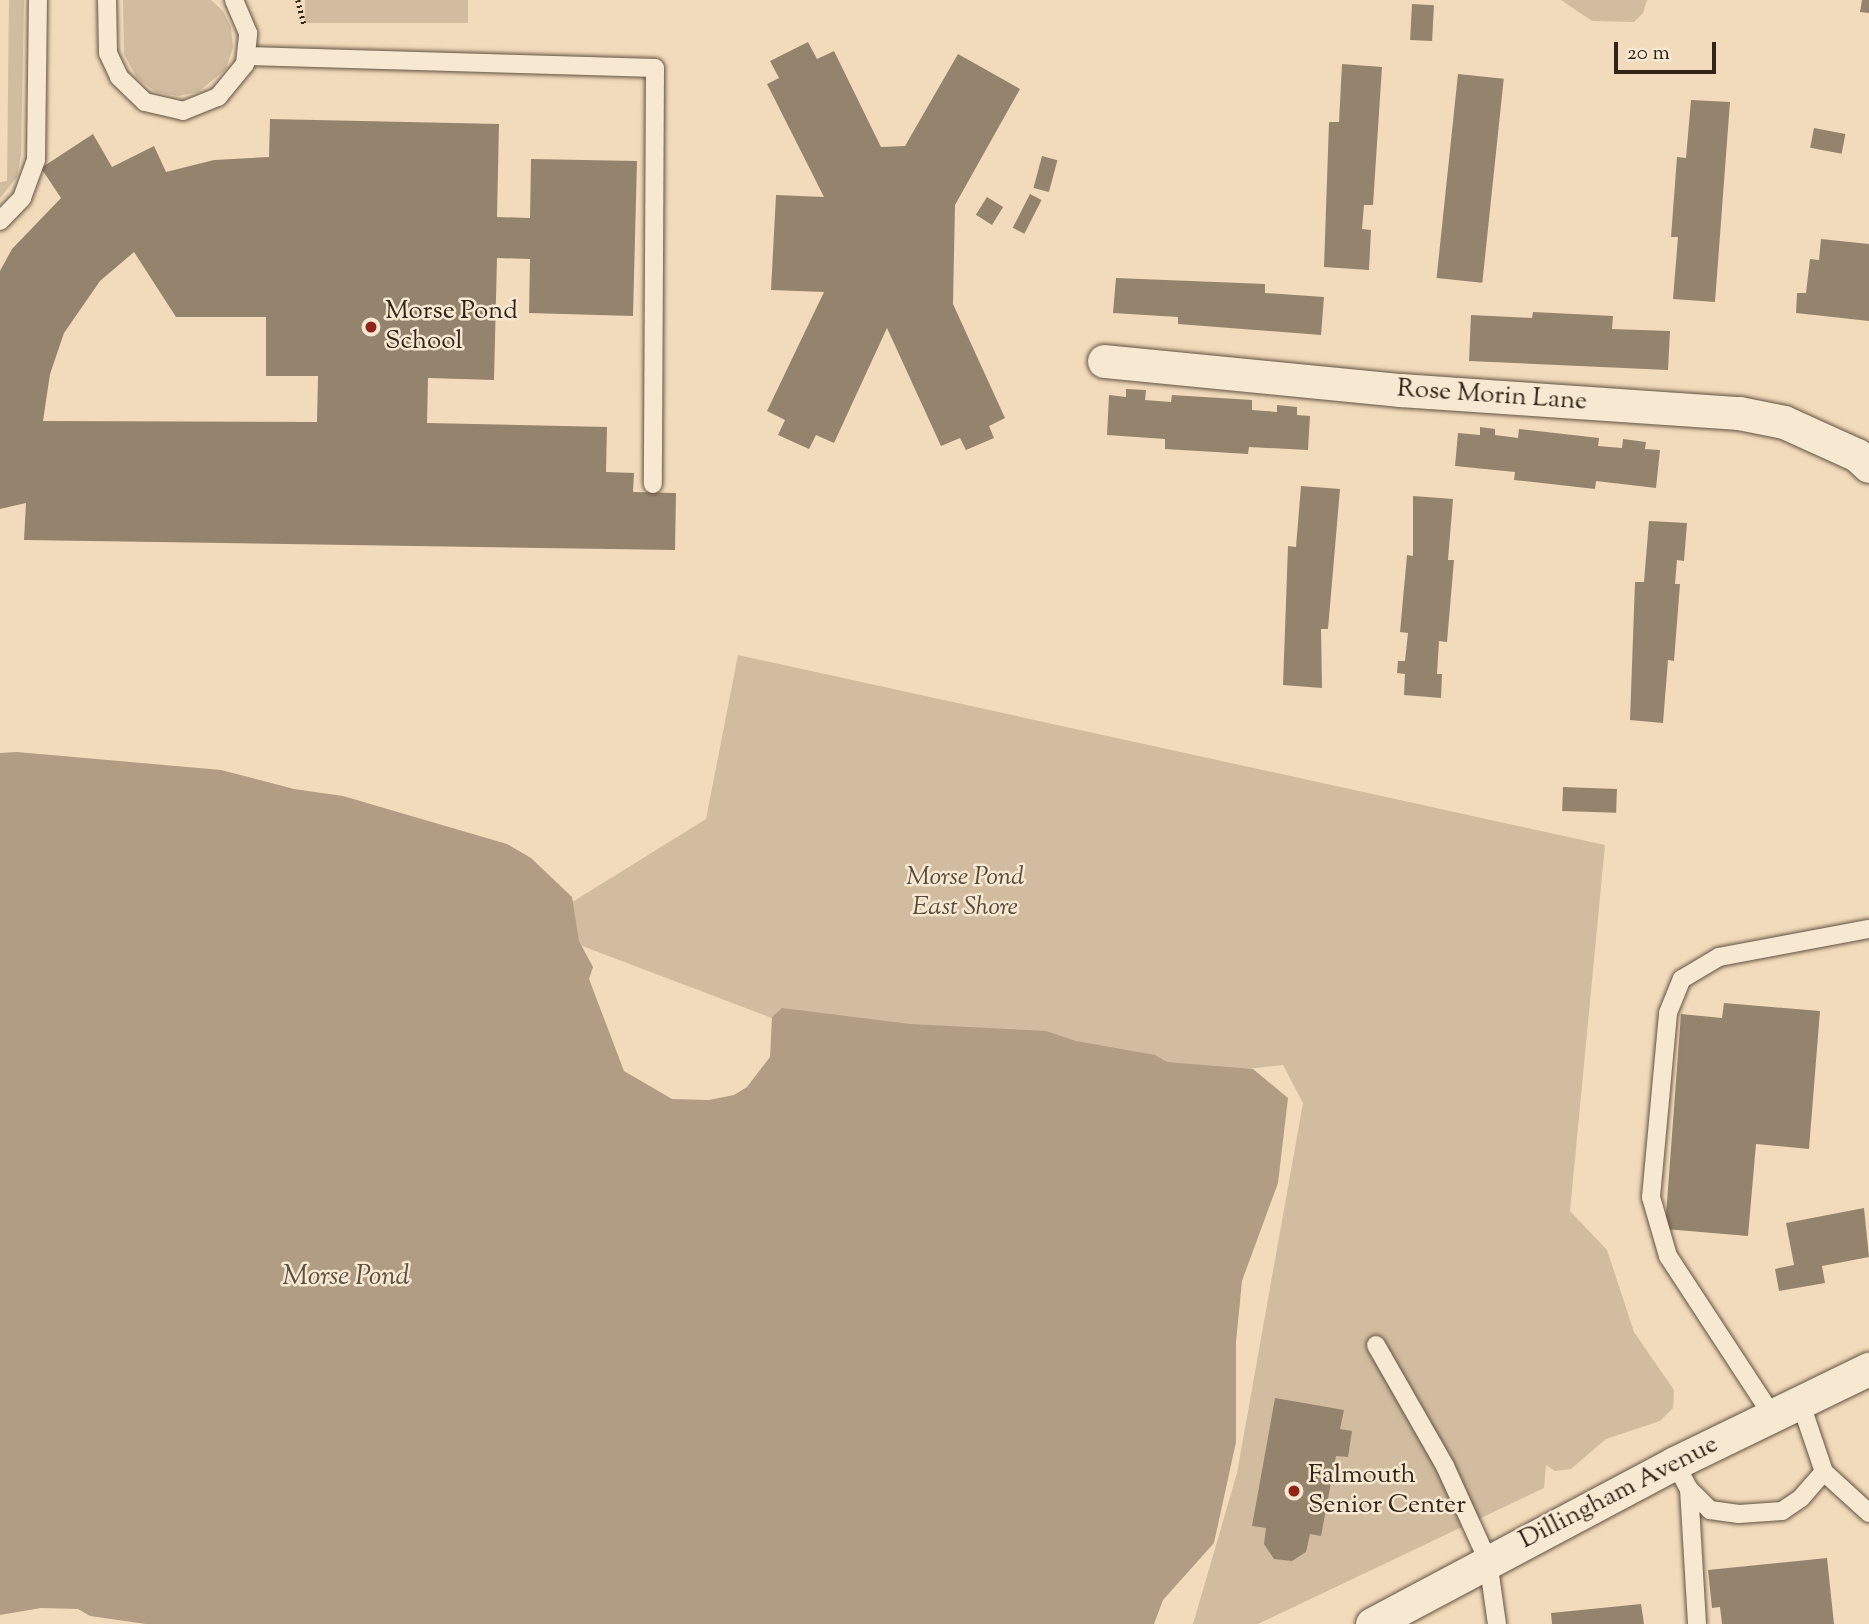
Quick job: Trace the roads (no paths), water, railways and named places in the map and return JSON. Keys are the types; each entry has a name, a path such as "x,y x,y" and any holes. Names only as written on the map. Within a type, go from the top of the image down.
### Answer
{"street":[{"name":"Rose Morin Lane","path":"1104,361 1400,390 1739,413 1784,422 1857,456 1869,466"},
{"name":"Dillingham Avenue","path":"1372,1624 1488,1561 1682,1476 1786,1408 1869,1369"}],"lane":[{"path":"0,221 22,198 36,160 38,0"},
{"path":"107,0 108,52 119,77 145,103 165,110 198,106 218,97 238,78 248,56 248,33 234,0"},
{"path":"248,56 655,68 653,484"},
{"path":"1869,929 1719,957 1682,979 1668,1013 1651,1197 1668,1256 1786,1408 1824,1472 1869,1513"},
{"path":"1376,1345 1444,1466 1488,1561 1497,1624"},
{"path":"1682,1476 1710,1510 1739,1514 1782,1511 1801,1498 1824,1472"},
{"path":"1682,1476 1697,1624"}],"water":[{"name":"Morse Pond","path":"17,752 221,770 294,789 343,796 507,844 531,858 572,897 579,941 593,967 589,979 624,1071 672,1099 709,1100 734,1095 747,1087 770,1057 772,1017 782,1008 910,1024 1046,1031 1076,1041 1155,1055 1167,1062 1253,1069 1288,1098 1278,1183 1242,1281 1236,1342 1236,1442 1214,1543 1163,1600 1154,1624 146,1624 90,1616 78,1609 41,1608 0,1615 0,753"}],"place":[{"name":"Morse Pond School","path":"371,327"},
{"name":"Falmouth Senior Center","path":"1294,1491"}],"park label":[{"name":"Morse Pond East Shore","path":"965,893"}]}
